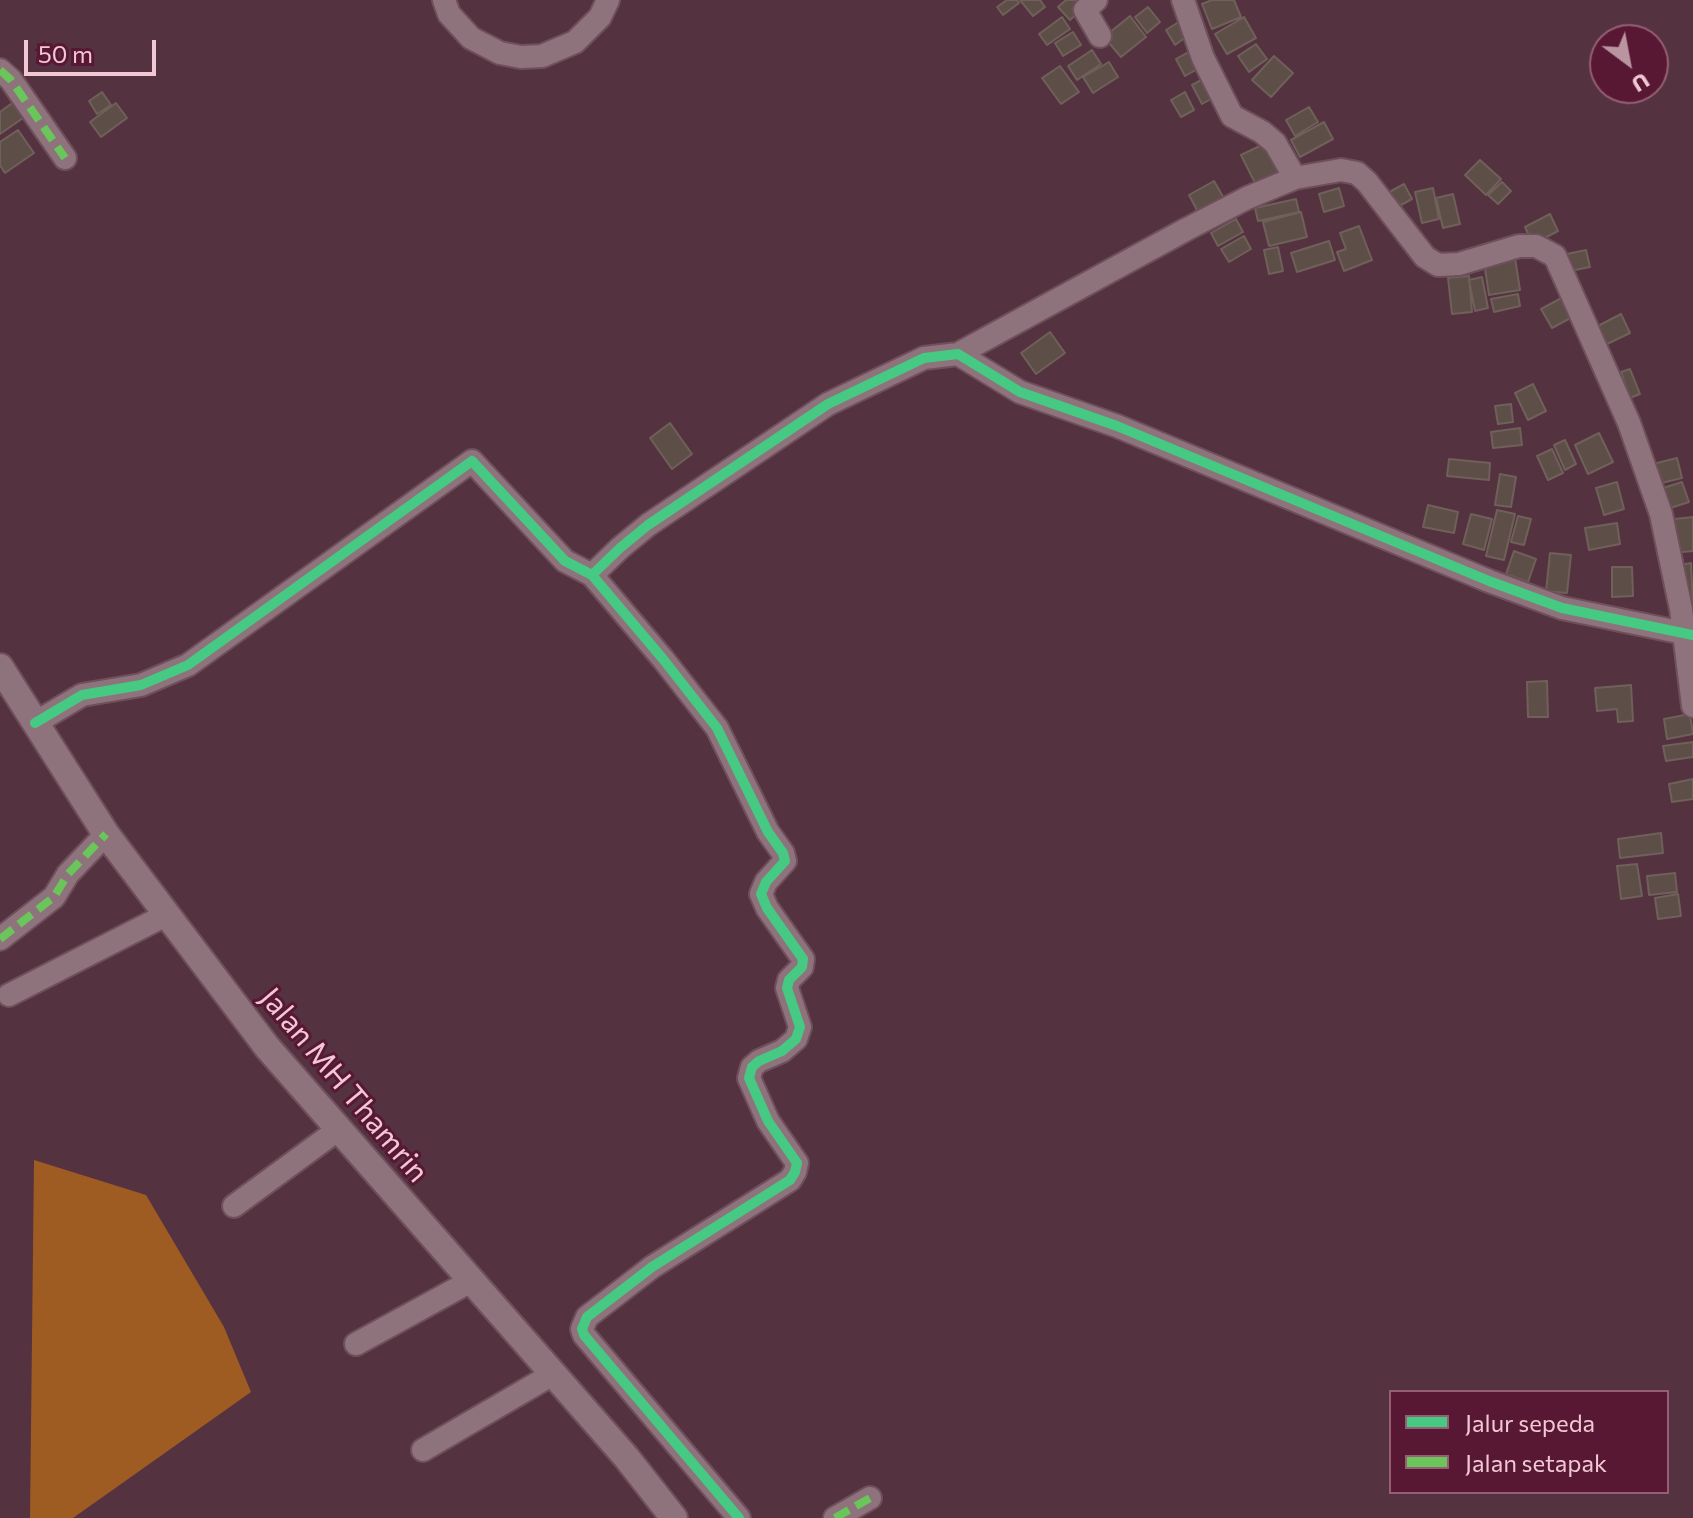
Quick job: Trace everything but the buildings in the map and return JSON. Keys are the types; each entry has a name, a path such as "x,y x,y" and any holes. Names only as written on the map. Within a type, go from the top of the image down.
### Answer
{"street":[{"path":"444,0 449,14 471,38 500,53 521,57 542,56 575,42 600,17 608,0"},
{"path":"1096,0 1085,10 1100,36"},
{"path":"1183,0 1203,58 1232,116 1262,132 1275,143 1295,178"},
{"path":"0,70 11,80 65,158"},
{"path":"592,575 648,525 828,404 924,358 958,354 1247,198 1295,178 1341,170 1357,173 1367,182 1425,257 1438,265 1459,264 1519,246 1536,246 1555,256 1629,423 1661,514 1688,635 1693,706"},
{"path":"958,354 984,373 1020,392 1117,426 1489,581 1562,608 1688,635"},
{"path":"35,723 82,695 141,685 188,665 472,461 565,561 592,575 717,728 768,832 783,853 785,861 766,882 761,894 767,908 803,959 802,967 789,980 787,988 800,1027 796,1039 782,1051 759,1061 752,1067 749,1078 768,1121 797,1163 795,1172 790,1180 652,1267 587,1317 582,1329 739,1518"},
{"name":"Jalan MH Thamrin","path":"0,667 106,834 267,1047 553,1374 674,1518"},
{"path":"0,939 54,897 68,874 106,834"},
{"path":"9,995 168,914"},
{"path":"234,1206 339,1129"},
{"path":"356,1344 471,1281"},
{"path":"423,1450 553,1374"},
{"path":"835,1518 870,1498"}],"shaded area":[{"path":"34,1160 146,1195 224,1327 251,1392 73,1518 30,1518"}],"marked path":[{"path":"0,70 11,80 65,158"},
{"path":"0,939 54,897 68,874 106,834"},
{"path":"835,1518 870,1498"}],"cycle path":[{"path":"592,575 648,525 828,404 924,358 958,354 1020,392 1117,426 1489,581 1562,608 1693,635"},
{"path":"35,723 82,695 141,685 188,665 472,461 565,561 592,575 717,728 768,832 783,853 785,861 766,882 761,894 767,908 803,959 802,967 789,980 787,988 800,1027 796,1039 782,1051 759,1061 752,1067 749,1078 768,1121 797,1163 795,1172 790,1180 652,1267 587,1317 582,1329 739,1518"}]}
